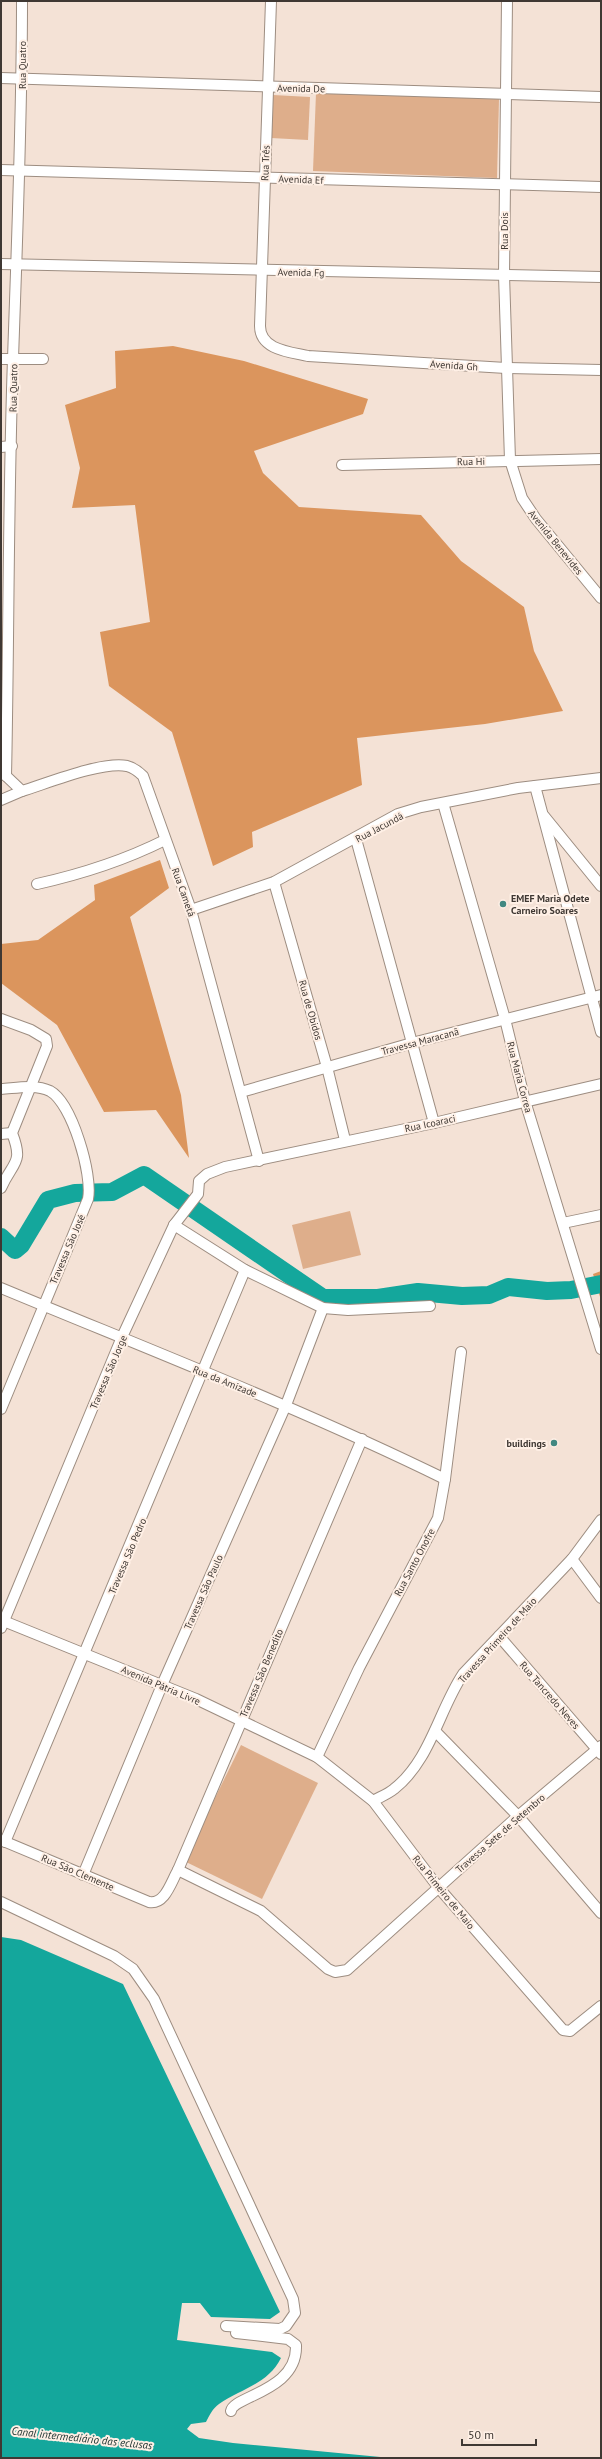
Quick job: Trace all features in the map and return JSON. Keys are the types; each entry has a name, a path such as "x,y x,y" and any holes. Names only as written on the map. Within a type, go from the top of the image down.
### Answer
{"street":[{"name":"Rua Quatro","path":"4,774 5,537 12,446 13,359 18,264 22,1"},
{"name":"Rua Três","path":"260,326 263,271 264,178 270,1"},
{"name":"Rua Dois","path":"507,1 504,275 510,460"},
{"name":"Avenida De","path":"1,78 601,96"},
{"name":"Avenida Ef","path":"1,170 601,187"},
{"name":"Avenida Fg","path":"1,264 263,271 601,277"},
{"name":"Avenida Gh","path":"260,326 262,335 272,346 308,356 506,368 601,370"},
{"path":"1,359 43,359"},
{"path":"1,447 12,446"},
{"name":"Rua Hi","path":"342,465 601,459"},
{"name":"Avenida Benevides","path":"510,460 522,498 536,519 600,594"},
{"name":"Rua Cametá","path":"1,800 22,791 100,768 127,766 136,770 143,776 191,910 241,1092 258,1161"},
{"path":"4,774 22,791"},
{"name":"Rua Jacundá","path":"191,910 274,882 356,839 398,814 443,803 535,786 601,778"},
{"path":"535,786 541,813 597,996 601,1032"},
{"name":"Rua Maria Correa","path":"443,803 505,1019 525,1101 601,1350"},
{"path":"541,813 601,886"},
{"path":"356,839 434,1123"},
{"path":"37,884 80,874 129,858 165,840"},
{"name":"Rua de Obidos","path":"274,882 327,1067 345,1140"},
{"name":"Travessa Maracanã","path":"241,1092 412,1043 597,996"},
{"path":"1,1019 31,1030 46,1039 47,1046 32,1087 12,1133 18,1149 18,1158 3,1184"},
{"name":"Rua Icoaraci","path":"258,1161 345,1140 434,1123 601,1084"},
{"path":"1,1089 32,1087"},
{"name":"Travessa São José","path":"1,1408 88,1198 90,1187 82,1146 59,1100 50,1091 32,1087"},
{"path":"1,1134 12,1133"},
{"name":"Travessa São Jorge","path":"2,1623 122,1338 174,1225 195,1199 198,1194 199,1182 207,1174 225,1167 258,1161"},
{"path":"563,1223 601,1215"},
{"path":"174,1225 245,1270 323,1308 348,1310 430,1306"},
{"name":"Travessa São Pedro","path":"3,1841 86,1654 245,1270"},
{"name":"Rua da Amizade","path":"1,1288 286,1405 362,1439 445,1479"},
{"name":"Travessa São Paulo","path":"83,1875 162,1686 286,1405 323,1308"},
{"name":"Rua Santo Onofre","path":"317,1757 359,1668 438,1518 445,1479 461,1352"},
{"name":"Travessa São Benedito","path":"155,1903 162,1900 178,1870 362,1439"},
{"name":"Travessa Primeiro de Maio","path":"373,1801 394,1789 413,1768 435,1731 452,1690 463,1674 572,1559 601,1520"},
{"path":"572,1559 601,1598"},
{"name":"Avenida Pátria Livre","path":"2,1623 86,1654 162,1686 317,1757"},
{"name":"Rua Tancredo Neves","path":"499,1636 600,1750"},
{"path":"435,1731 518,1816 601,1913"},
{"name":"Travessa Sete de Setembro","path":"178,1870 261,1911 328,1969 335,1972 347,1970 518,1816 600,1750"},
{"name":"Rua Primeiro de Maio","path":"317,1757 373,1801 438,1887 563,2030 567,2032 601,2006"},
{"name":"Rua São Clemente","path":"3,1841 83,1875 155,1903"},
{"path":"1,1902 114,1956 133,1969 154,1999 293,2299 295,2313 286,2326 280,2329 227,2329 288,2338 296,2345 292,2366 281,2378 271,2387 230,2408 231,2411"}],"shaded area":[{"path":"316,93 499,99 497,178 313,171"},
{"path":"273,95 310,97 308,140 271,138"},
{"path":"173,346 244,361 368,399 363,414 254,451 263,473 299,507 421,515 461,561 524,607 534,651 563,711 485,724 357,738 362,785 252,832 253,847 213,866 172,732 109,686 100,632 150,622 135,505 72,508 80,468 65,405 116,388 115,351"},
{"path":"160,860 169,888 130,917 181,1095 189,1158 156,1110 104,1112 57,1025 1,983 1,944 38,940 95,900 94,885"},
{"path":"350,1211 361,1255 303,1269 292,1225"},
{"path":"601,1271 601,1300 593,1274"},
{"path":"241,1745 318,1783 262,1899 184,1861"}],"water":[{"name":"Canal intermediário das eclusas","path":"1,1937 21,1940 123,1984 280,2312 270,2319 211,2317 200,2303 182,2303 177,2340 272,2352 281,2358 276,2367 261,2380 217,2406 211,2412 206,2422 191,2424 187,2429 199,2438 233,2443 391,2458 1,2458"}],"waterway":[{"path":"1,1237 15,1250 21,1245 48,1200 75,1193 112,1192 144,1175 323,1298 378,1298 418,1292 462,1296 489,1295 508,1287 547,1291 571,1290 601,1284"}],"place":[{"name":"EMEF Maria Odete Carneiro Soares","path":"503,904"},
{"name":"buildings","path":"554,1443"}]}
